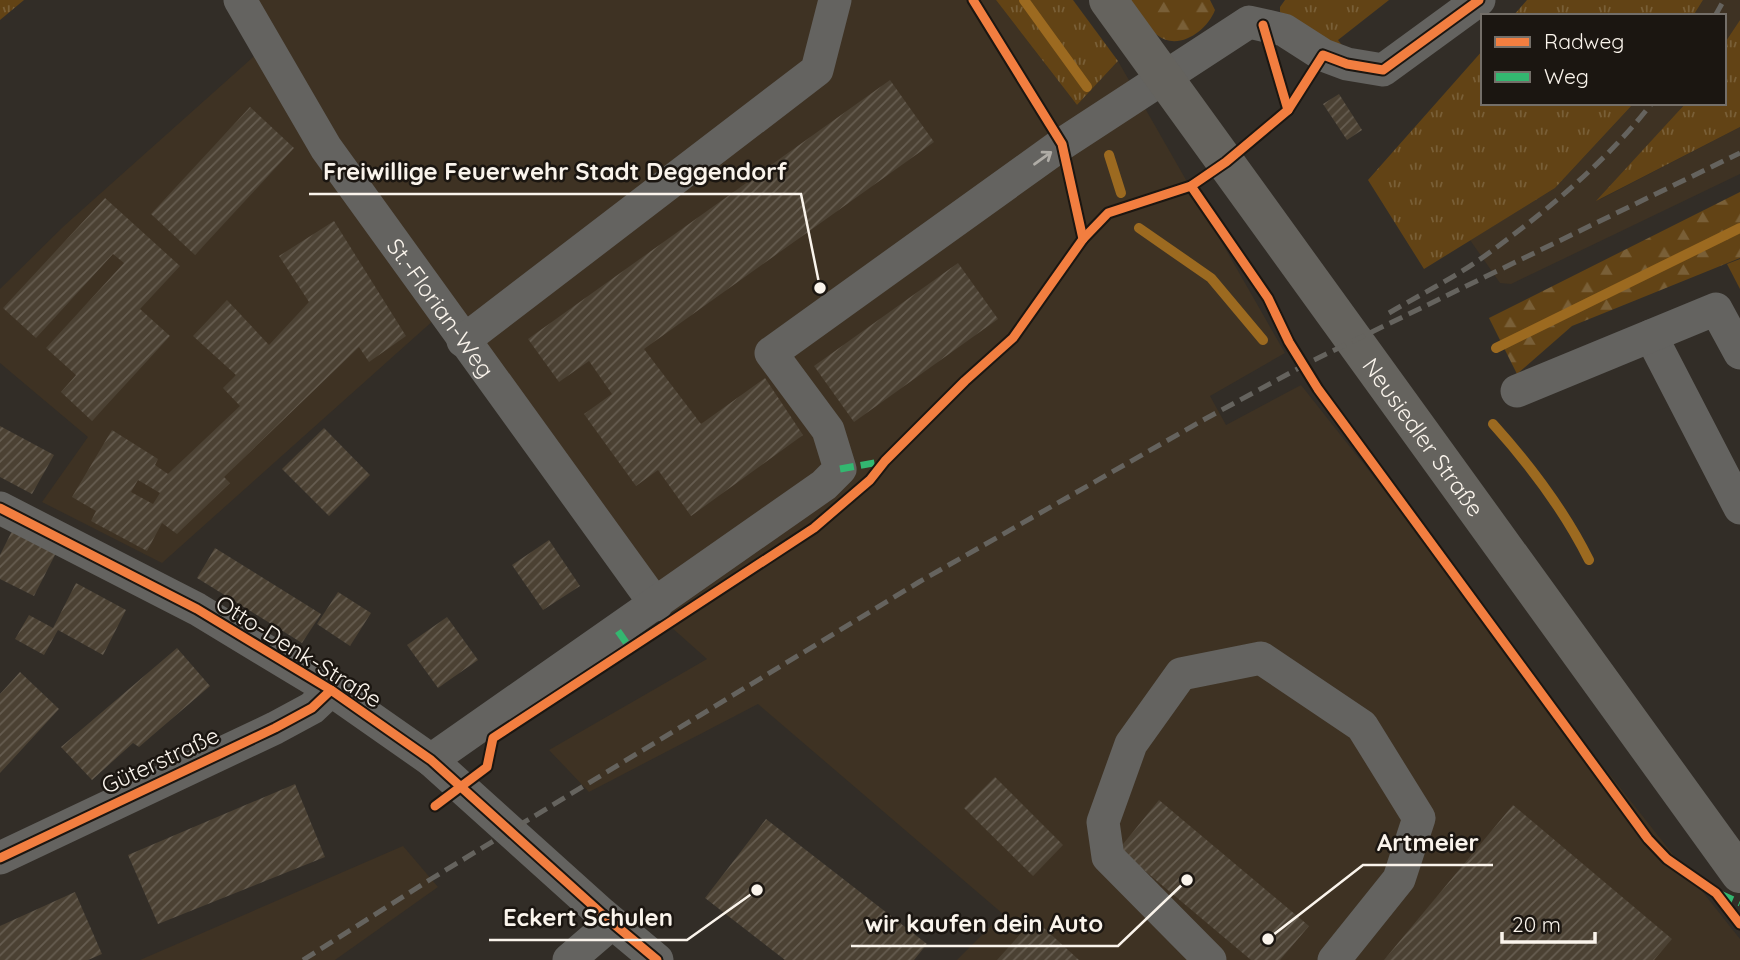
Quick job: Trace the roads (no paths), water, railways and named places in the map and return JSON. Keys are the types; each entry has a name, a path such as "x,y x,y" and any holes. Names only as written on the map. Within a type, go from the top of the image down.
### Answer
{"main road":[{"name":"Neusiedler Straße","path":"1108,0 1740,874"}],"street":[{"name":"St.-Florian-Weg","path":"240,0 326,148 656,605"},
{"path":"463,341 817,70 835,0"},
{"path":"431,760 656,605 824,485 840,469 828,430 771,353 1062,144 1166,78 1246,11 1284,30 1323,55 1347,64 1383,70 1479,0"},
{"path":"1517,391 1716,309 1740,353"},
{"path":"1651,336 1740,508"},
{"name":"Otto-Denk-Straße","path":"0,508 197,609 331,690 431,760 612,923 657,960"},
{"path":"1210,960 1108,857 1104,822 1131,744 1181,674 1261,658 1362,726 1419,818 1399,879 1335,960"},
{"name":"Güterstraße","path":"0,858 275,728 312,708 331,690"},
{"path":"569,960 612,923"}],"waterway":[{"path":"1024,0 1087,87"},
{"path":"1109,155 1121,193"},
{"path":"1139,228 1211,278 1263,340"},
{"path":"1496,348 1740,228"},
{"path":"1493,424 1546,489 1589,560"}],"railway":[{"path":"1716,14 1724,0"},
{"path":"1389,313 1475,263 1531,221 1575,185 1650,105"},
{"path":"303,960 919,582 1205,419 1312,361 1740,153"}],"place":[{"name":"Freiwillige Feuerwehr Stadt Deggendorf","path":"820,288"},
{"name":"wir kaufen dein Auto","path":"1187,880"},
{"name":"Eckert Schulen","path":"757,890"},
{"name":"Artmeier","path":"1268,939"}]}
